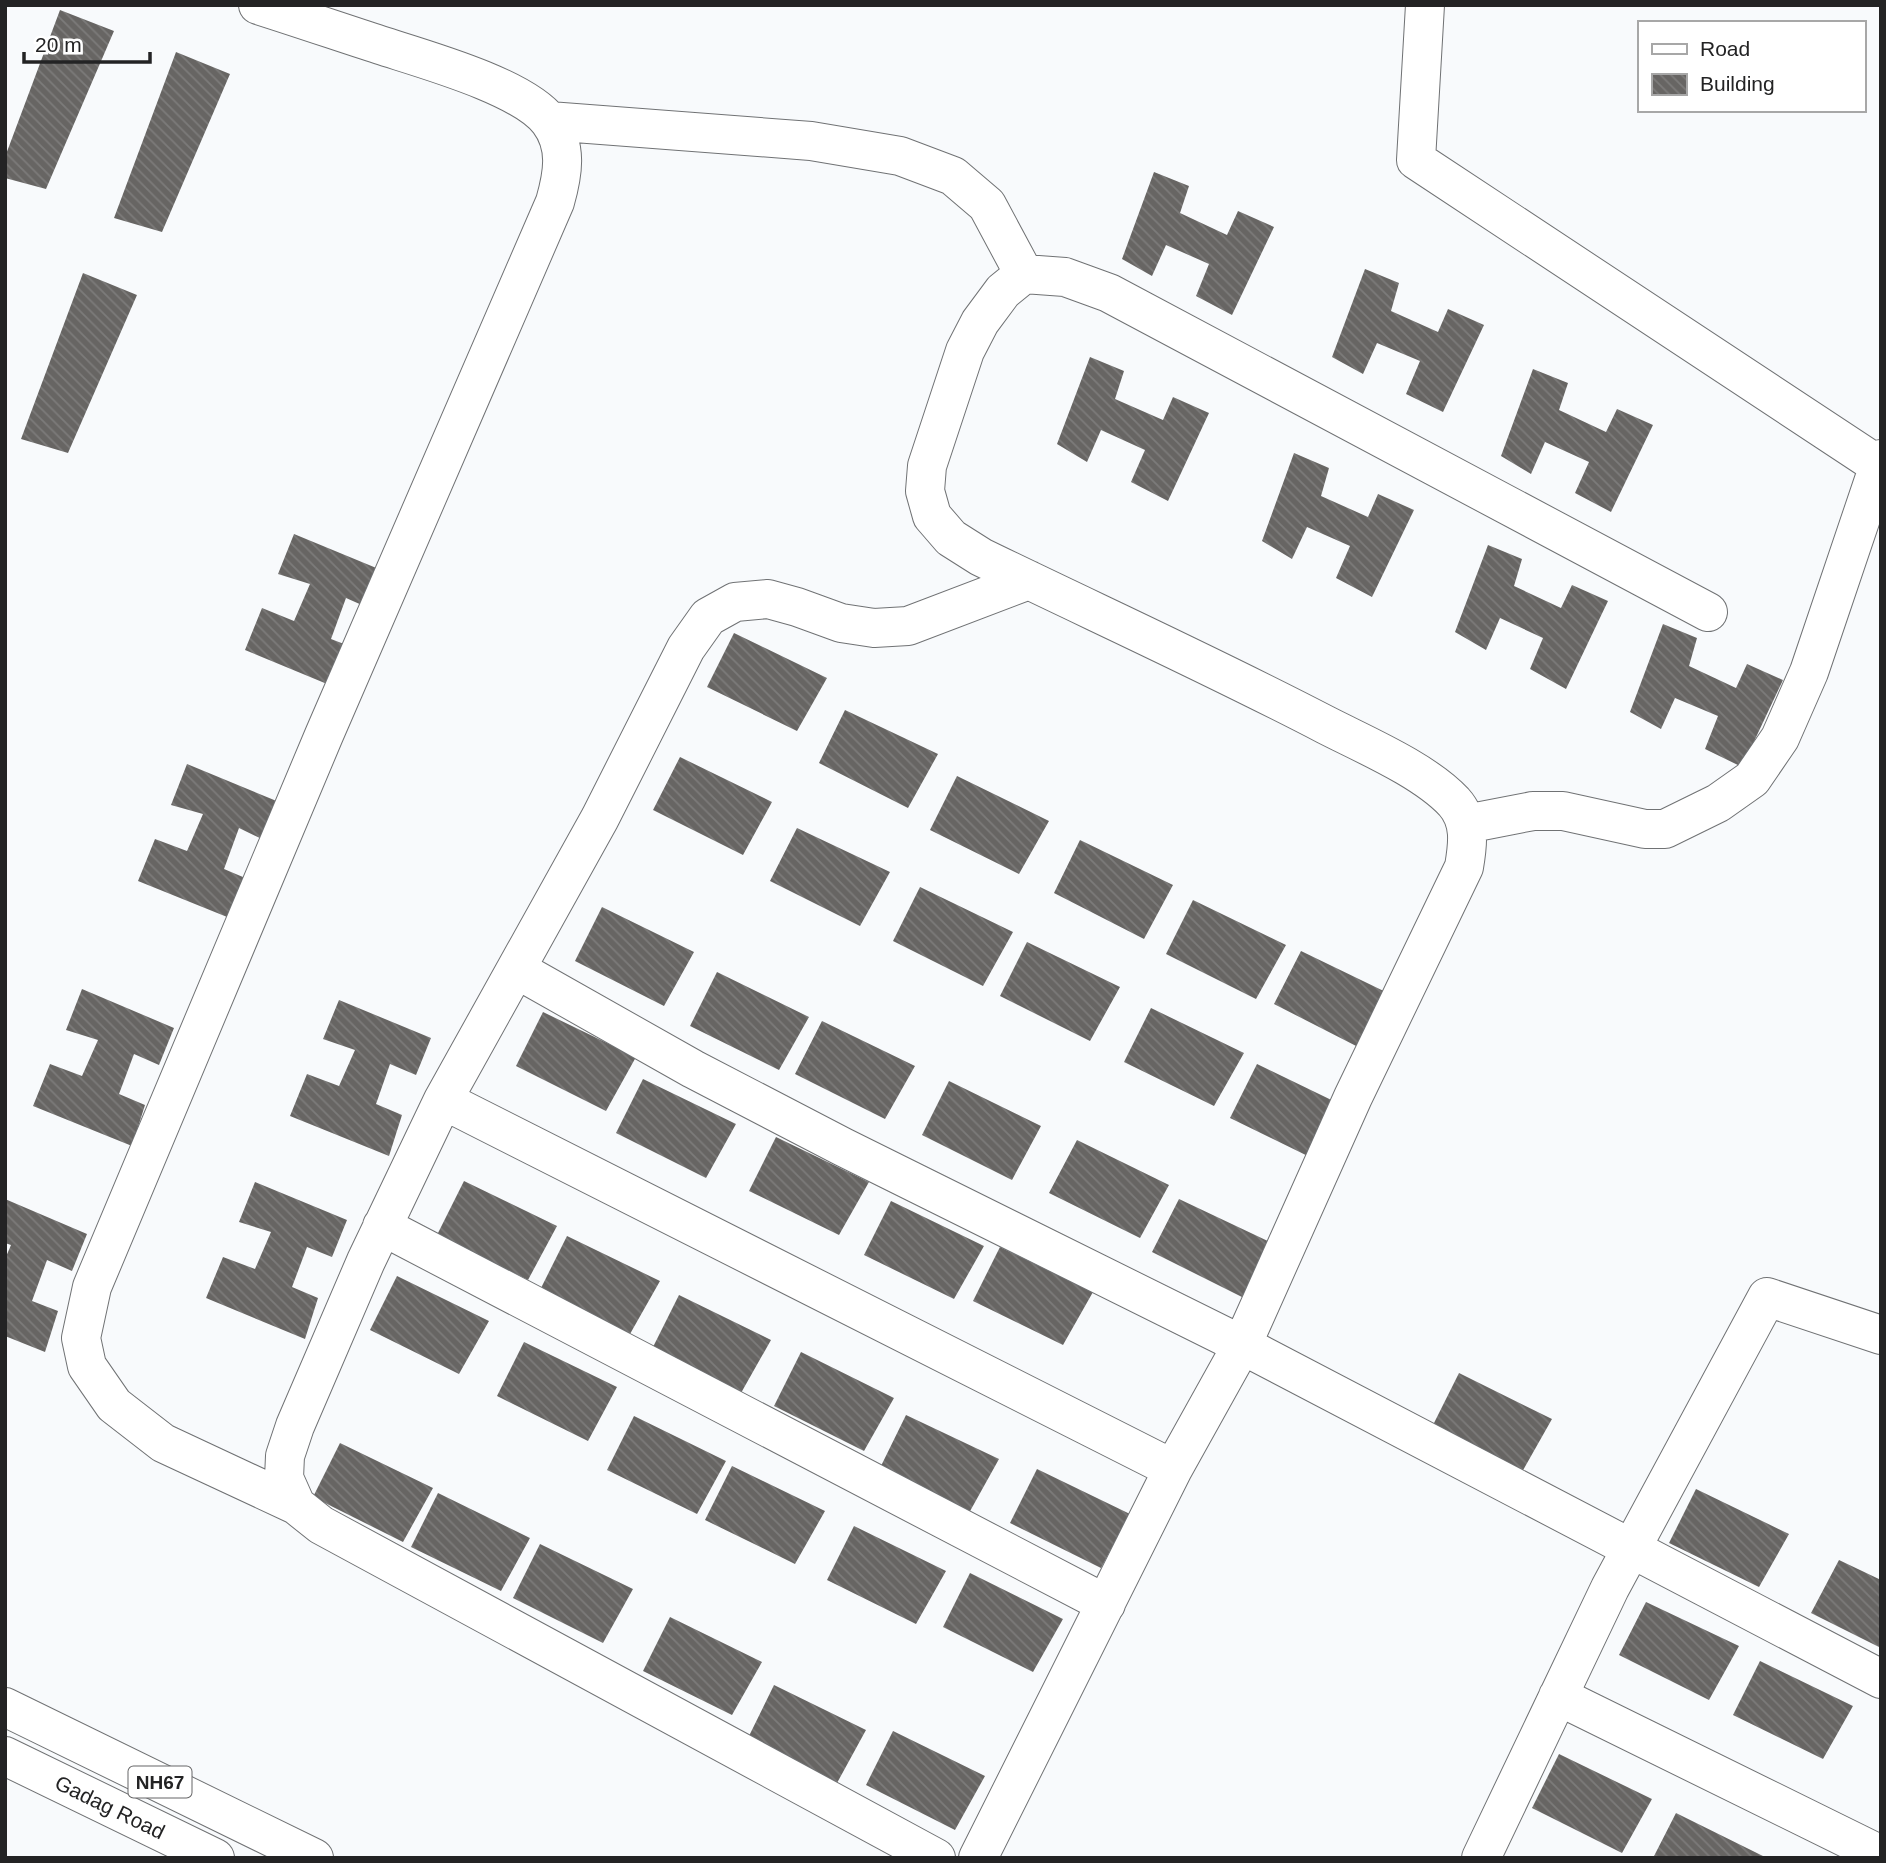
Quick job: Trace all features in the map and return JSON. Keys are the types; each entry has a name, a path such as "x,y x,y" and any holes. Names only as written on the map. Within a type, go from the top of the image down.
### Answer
{"main road":[{"path":"258,5 450,67 524,100 549,121 562,150 563,174 555,202 330,722 92,1287 81,1338 87,1366 114,1405 163,1443 296,1505 321,1525 936,1858"},
{"path":"1425,5 1416,160 1880,464 1809,672 1780,738 1752,779 1718,803 1665,829 1645,829 1563,811 1533,811 1466,824"},
{"path":"549,121 811,141 900,156 953,176 987,205 1024,274"},
{"path":"978,1858 1174,1469 1242,1345 1353,1097 1464,867 1468,840 1466,824 1455,803 1413,770 1229,674 981,557 951,538 932,516 925,491 927,466 965,351 980,323 1003,290 1024,274 1065,277 1109,293 1708,612"},
{"path":"296,1505 284,1479 285,1456 295,1426 382,1226 443,1100 600,818 686,648 708,617 735,602 768,599 841,623 874,628 908,626 1029,580"},
{"path":"516,969 694,1069 820,1135 1242,1345 1881,1678"},
{"path":"443,1100 1174,1469"},
{"path":"382,1226 1106,1604"},
{"path":"1481,1858 1631,1549 1767,1297 1881,1335"},
{"path":"1558,1696 1881,1854"},
{"name":"Gadag Road","path":"5,1707 314,1858"},
{"name":"Gadag Road","path":"5,1756 215,1858"}],"building":[{"path":"60,10 114,31 46,189 5,178 5,157"},
{"path":"176,52 230,74 162,232 114,218"},
{"path":"1154,172 1189,186 1180,213 1227,235 1238,211 1274,227 1232,315 1196,296 1209,264 1166,245 1152,276 1122,259"},
{"path":"1365,269 1399,283 1391,311 1438,332 1448,309 1484,325 1443,412 1406,394 1420,361 1377,343 1363,374 1332,357"},
{"path":"83,273 137,295 68,453 21,439"},
{"path":"1090,357 1124,371 1115,399 1163,420 1173,397 1209,413 1168,501 1131,482 1145,450 1101,430 1087,462 1057,444"},
{"path":"1533,369 1568,383 1559,410 1606,432 1617,409 1653,425 1611,512 1575,493 1589,462 1545,442 1531,474 1501,456"},
{"path":"1294,453 1329,468 1321,496 1368,517 1378,494 1414,510 1372,597 1336,578 1350,546 1307,527 1292,559 1262,541"},
{"path":"294,534 386,572 371,609 346,598 331,639 357,649 344,691 245,650 262,608 294,621 310,584 278,574"},
{"path":"1488,545 1522,559 1514,586 1561,608 1572,585 1608,601 1566,689 1530,669 1543,638 1500,618 1486,650 1455,632"},
{"path":"1663,624 1697,638 1689,666 1736,688 1747,664 1783,680 1742,767 1705,749 1718,716 1675,698 1661,729 1630,712"},
{"path":"734,633 827,678 797,731 707,687"},
{"path":"845,710 938,754 908,808 819,763"},
{"path":"680,757 772,802 743,855 653,810"},
{"path":"187,764 279,802 264,840 239,828 224,869 250,880 237,921 138,881 155,839 187,851 203,814 171,805"},
{"path":"957,776 1049,821 1019,874 930,830"},
{"path":"797,828 890,872 860,926 770,881"},
{"path":"1080,840 1173,885 1144,939 1054,893"},
{"path":"920,887 1013,932 983,986 893,941"},
{"path":"1193,900 1286,945 1256,999 1166,954"},
{"path":"602,907 694,952 664,1006 575,961"},
{"path":"1027,942 1120,987 1090,1041 1000,996"},
{"path":"1301,951 1394,996 1364,1050 1274,1004"},
{"path":"717,972 809,1017 779,1070 690,1026"},
{"path":"82,989 174,1028 159,1065 134,1054 119,1094 145,1105 132,1146 33,1106 50,1064 82,1076 98,1040 66,1030"},
{"path":"339,1000 431,1038 416,1075 390,1064 376,1104 402,1115 389,1156 290,1116 307,1074 339,1086 355,1050 323,1039"},
{"path":"1151,1008 1244,1053 1214,1106 1124,1062"},
{"path":"543,1012 636,1057 606,1111 516,1066"},
{"path":"822,1021 915,1066 885,1119 795,1074"},
{"path":"1257,1064 1350,1109 1320,1162 1230,1118"},
{"path":"643,1079 736,1124 706,1178 616,1133"},
{"path":"949,1081 1041,1126 1012,1180 922,1135"},
{"path":"776,1137 869,1182 839,1235 749,1191"},
{"path":"1077,1140 1169,1185 1140,1238 1049,1193"},
{"path":"464,1181 557,1226 528,1280 437,1235"},
{"path":"255,1182 347,1220 332,1257 307,1247 292,1287 318,1298 305,1339 206,1298 223,1257 255,1269 271,1232 239,1222"},
{"path":"5,1199 87,1234 72,1271 47,1260 32,1301 58,1311 45,1352 5,1336 5,1259 11,1245 5,1243"},
{"path":"1179,1199 1272,1243 1242,1297 1152,1252"},
{"path":"891,1201 984,1246 954,1299 864,1255"},
{"path":"567,1236 660,1281 630,1334 540,1290"},
{"path":"1000,1247 1093,1292 1063,1345 973,1301"},
{"path":"397,1276 489,1321 459,1374 370,1330"},
{"path":"679,1295 771,1340 741,1393 652,1349"},
{"path":"524,1342 617,1387 588,1441 497,1396"},
{"path":"801,1352 894,1398 864,1451 774,1406"},
{"path":"1459,1373 1552,1419 1522,1472 1432,1427"},
{"path":"906,1415 999,1459 969,1513 880,1468"},
{"path":"634,1416 726,1461 697,1514 607,1470"},
{"path":"340,1443 433,1488 403,1542 313,1497"},
{"path":"732,1466 825,1511 795,1564 705,1520"},
{"path":"1037,1469 1130,1514 1101,1568 1010,1523"},
{"path":"1696,1489 1789,1534 1759,1587 1669,1543"},
{"path":"438,1493 530,1538 501,1591 411,1547"},
{"path":"854,1526 946,1571 916,1624 827,1580"},
{"path":"540,1544 633,1589 603,1643 513,1598"},
{"path":"1839,1560 1881,1580 1881,1648 1811,1613"},
{"path":"970,1573 1063,1619 1033,1672 943,1627"},
{"path":"1646,1602 1739,1646 1709,1700 1619,1655"},
{"path":"670,1617 762,1662 732,1715 643,1671"},
{"path":"1760,1661 1853,1706 1823,1759 1733,1715"},
{"path":"774,1685 866,1730 837,1783 748,1738"},
{"path":"893,1731 985,1776 955,1830 866,1785"},
{"path":"1559,1754 1652,1799 1622,1853 1532,1808"},
{"path":"1676,1813 1767,1858 1653,1858"}]}
